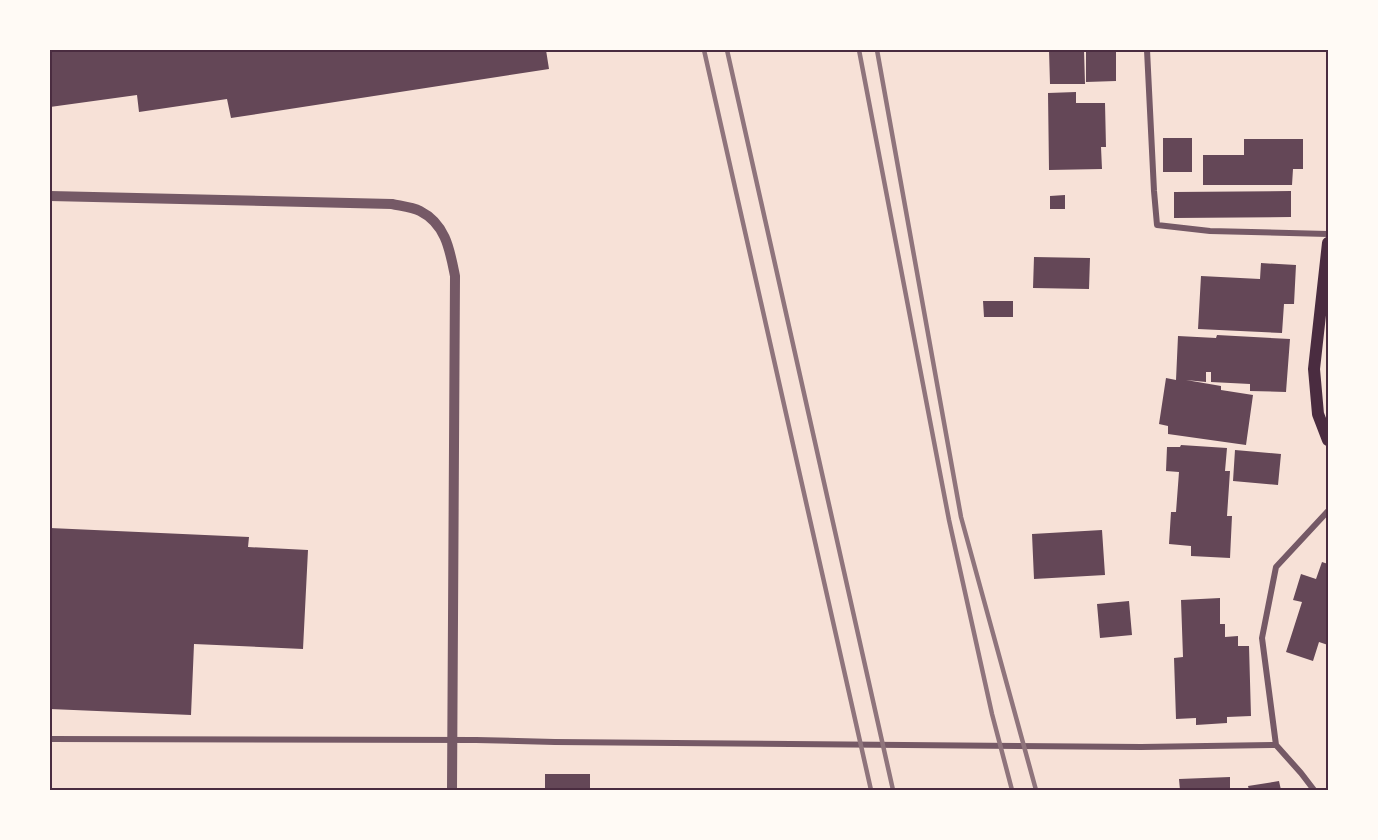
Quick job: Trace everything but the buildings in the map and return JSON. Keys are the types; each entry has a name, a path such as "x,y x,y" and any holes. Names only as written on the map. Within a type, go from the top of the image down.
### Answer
{"main road":[{"path":"1329,243 1314,369 1329,440"}],"street":[{"path":"1147,50 1157,225 1210,231 1329,234"},
{"path":"50,196 392,204 420,211 437,224 449,245 455,276 452,790"},
{"path":"1314,790 1276,745 1262,638 1276,567 1329,511"},
{"path":"50,739 512,740 566,743 1141,747 1276,745"}],"railway":[{"path":"704,50 871,790"},
{"path":"727,50 893,790"},
{"path":"859,50 949,520 992,714 1012,790"},
{"path":"877,50 961,517 1036,790"}]}
